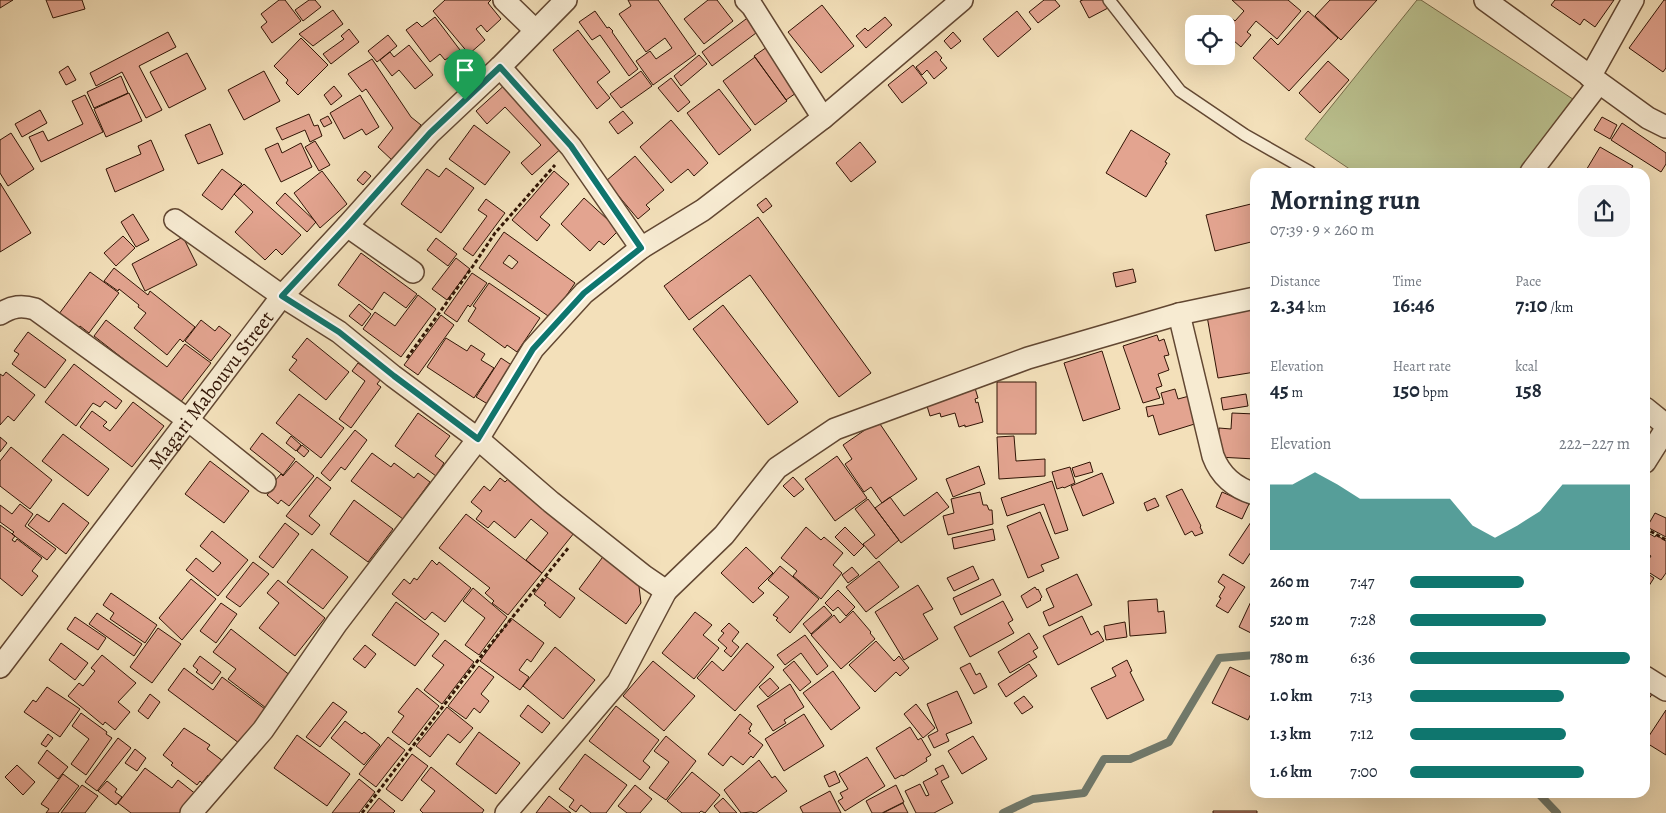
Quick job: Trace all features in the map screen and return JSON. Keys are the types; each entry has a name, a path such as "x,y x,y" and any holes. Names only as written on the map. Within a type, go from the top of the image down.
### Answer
{"street":[{"path":"504,0 535,30"},
{"name":"Magari Mabouvu Street","path":"0,667 282,296 430,133 500,67 566,0"},
{"path":"746,0 762,20 823,118"},
{"path":"191,813 263,730 337,623 478,439 533,349 584,293 641,248 703,210 823,118 962,0"},
{"path":"1485,0 1648,118 1666,127"},
{"path":"1533,168 1595,80 1633,0"},
{"path":"500,67 571,146 641,248"},
{"path":"174,220 282,296 339,332 478,439 551,502 644,576 666,591"},
{"path":"347,226 413,272"},
{"path":"506,813 618,682 666,591 724,535 777,468 835,429 1028,358 1179,314 1250,299"},
{"path":"0,314 11,308 23,306 35,309 188,420 265,482"},
{"path":"1179,314 1218,470 1230,482 1250,492"},
{"path":"1650,412 1666,425"},
{"path":"1650,454 1666,429"},
{"path":"1650,680 1666,690"}],"lane":[{"path":"1109,0 1180,91 1245,135 1303,168"}],"path":[{"path":"394,376 473,266 495,232 571,146"},
{"path":"362,813 482,655 584,528"},
{"path":"1650,531 1666,540"}],"green space":[{"path":"1417,0 1421,0 1585,107 1534,168 1348,168 1305,139"}],"building":[{"path":"0,0 13,0 0,8"},
{"path":"46,0 82,0 85,9 53,18"},
{"path":"279,0 285,0 301,21 272,43 261,27 267,22 261,14"},
{"path":"309,0 315,0 321,7 303,21 295,10"},
{"path":"445,0 491,0 488,3 501,19 487,32 481,25 476,29 485,40 469,54 433,11"},
{"path":"628,0 658,0 696,54 653,85 636,61 650,51 656,59 672,48 665,38 646,52 619,14 631,6"},
{"path":"708,0 717,0 733,21 704,44 684,19"},
{"path":"1044,0 1055,0 1060,6 1038,23 1029,12"},
{"path":"1104,0 1108,8 1089,18 1080,1"},
{"path":"1232,0 1288,0 1301,11 1277,39 1256,21 1247,32 1251,35 1241,47 1235,42 1235,21 1244,11"},
{"path":"1330,0 1377,0 1341,40 1315,16"},
{"path":"1555,0 1614,0 1595,27 1584,19 1580,25 1551,5"},
{"path":"1664,0 1666,0 1666,68 1663,72 1629,48"},
{"path":"822,5 854,46 821,73 788,32"},
{"path":"333,10 343,24 313,46 299,34"},
{"path":"595,11 607,28 609,27 613,31 638,69 629,76 600,35 592,40 579,22"},
{"path":"1017,11 1031,29 998,57 983,39"},
{"path":"1308,11 1338,38 1289,91 1253,58 1271,38 1278,45"},
{"path":"750,16 760,30 712,66 702,52"},
{"path":"435,17 460,50 445,60 440,54 430,62 406,30 417,22 422,27"},
{"path":"885,17 892,25 866,48 856,36 865,28 868,31"},
{"path":"349,29 359,42 331,64 323,54 344,39 341,36"},
{"path":"578,30 610,72 597,82 610,98 597,109 553,50"},
{"path":"168,32 176,47 139,66 162,110 146,118 122,72 96,86 90,73"},
{"path":"953,32 961,41 951,49 944,41"},
{"path":"388,35 397,46 377,62 368,51"},
{"path":"301,38 328,65 298,95 286,83 288,80 274,66"},
{"path":"409,45 433,75 415,89 399,70 392,76 380,60 390,52 394,57"},
{"path":"767,47 799,91 786,100 754,56"},
{"path":"936,51 942,58 940,60 947,68 934,79 927,70 922,75 916,67"},
{"path":"187,53 206,89 169,108 150,72"},
{"path":"699,55 707,64 681,86 674,76"},
{"path":"755,57 787,101 755,125 723,81"},
{"path":"372,59 411,117 421,125 393,161 378,147 393,128 366,89 362,92 348,74"},
{"path":"1328,61 1349,80 1320,113 1299,93"},
{"path":"913,65 927,83 902,103 888,85"},
{"path":"68,66 76,80 66,85 59,72"},
{"path":"264,71 280,101 244,120 228,90"},
{"path":"641,71 652,86 621,108 610,94"},
{"path":"121,76 128,93 94,108 87,92"},
{"path":"671,78 690,102 678,112 658,88"},
{"path":"508,82 565,145 532,175 521,163 541,145 505,107 487,124 476,111"},
{"path":"334,86 342,96 331,105 324,95"},
{"path":"719,89 751,130 719,155 687,113"},
{"path":"129,93 142,121 106,137 94,109"},
{"path":"85,95 103,132 41,162 29,137 43,131 48,141 83,124 72,101"},
{"path":"360,95 379,127 366,135 362,129 344,139 330,113"},
{"path":"40,110 47,123 22,137 15,124"},
{"path":"623,111 633,123 618,134 609,122"},
{"path":"309,114 314,126 318,125 322,136 310,142 305,130 282,140 276,128"},
{"path":"328,116 332,123 324,127 320,120"},
{"path":"1602,117 1617,125 1610,139 1594,130"},
{"path":"671,120 708,163 694,176 688,169 671,183 640,147"},
{"path":"1622,123 1666,153 1666,164 1661,172 1611,140"},
{"path":"210,124 223,154 198,164 185,135"},
{"path":"474,125 510,152 485,185 449,159"},
{"path":"1131,130 1170,154 1165,162 1167,163 1146,197 1106,173"},
{"path":"11,133 34,169 8,186 0,173 0,140"},
{"path":"151,140 164,170 115,192 106,169 141,154 138,146"},
{"path":"315,141 330,165 319,171 305,147"},
{"path":"860,142 876,162 851,182 836,163"},
{"path":"278,143 282,153 301,143 312,167 281,182 265,149"},
{"path":"1600,147 1633,166 1632,168 1587,168"},
{"path":"635,156 664,190 646,205 650,209 638,219 606,181"},
{"path":"446,168 474,188 441,233 401,204 427,169 439,177"},
{"path":"222,169 242,184 222,210 202,195"},
{"path":"322,171 347,204 320,228 294,193"},
{"path":"365,171 371,176 363,185 357,180"},
{"path":"554,171 569,184 540,217 550,225 537,241 512,220"},
{"path":"0,183 31,233 0,252"},
{"path":"244,184 301,235 282,255 276,249 265,260 235,232 253,212 234,194"},
{"path":"285,193 316,222 307,232 276,203"},
{"path":"584,198 619,230 604,245 599,241 590,251 561,224"},
{"path":"766,198 772,206 763,213 757,205"},
{"path":"486,199 505,213 473,256 463,249 487,216 478,210"},
{"path":"1250,204 1250,242 1215,251 1206,215"},
{"path":"133,214 149,240 136,247 121,222"},
{"path":"758,217 871,373 839,397 750,275 689,320 664,286"},
{"path":"504,232 575,283 551,318 479,268","holes":["509,255 518,262 512,269 503,263"]},
{"path":"123,236 135,248 116,266 104,253"},
{"path":"183,237 197,265 145,291 132,264"},
{"path":"436,238 457,254 448,266 427,250"},
{"path":"361,253 417,294 406,308 384,292 372,310 338,285"},
{"path":"456,258 470,269 447,300 432,289"},
{"path":"114,268 148,295 150,291 195,327 183,342 180,339 167,355 134,328 146,313 119,289 118,291 104,281"},
{"path":"1133,269 1136,282 1116,287 1113,273"},
{"path":"90,272 119,293 89,333 80,326 75,332 56,318"},
{"path":"472,273 487,283 470,307 468,305 457,322 444,313"},
{"path":"489,283 540,318 517,352 507,345 505,348 468,321 476,308 473,306"},
{"path":"418,295 436,309 401,357 363,329 375,312 395,326"},
{"path":"359,304 371,314 362,326 349,316"},
{"path":"723,305 798,402 768,425 693,329"},
{"path":"1250,308 1250,373 1218,378 1207,316"},
{"path":"441,315 454,325 418,375 404,365"},
{"path":"106,320 167,367 185,344 211,363 180,403 94,336"},
{"path":"201,320 215,331 219,326 231,335 211,361 185,341"},
{"path":"28,332 66,360 45,388 12,364 19,354 14,351"},
{"path":"1157,335 1159,341 1164,339 1169,355 1164,356 1169,370 1158,374 1162,386 1156,388 1160,398 1143,403 1123,346"},
{"path":"307,338 349,372 326,400 289,370 297,360 292,357"},
{"path":"446,338 467,351 471,345 485,354 481,360 494,368 474,398 427,367"},
{"path":"1102,351 1120,409 1083,421 1064,363"},
{"path":"501,358 516,368 491,406 476,397"},
{"path":"358,363 381,379 377,384 381,387 351,428 339,419 365,381 352,371"},
{"path":"74,364 122,401 116,409 105,401 100,407 93,403 76,426 45,402"},
{"path":"6,372 35,395 14,421 8,416 0,425 0,374 3,376"},
{"path":"997,382 1036,382 1036,434 997,434"},
{"path":"975,388 978,398 975,399 976,403 978,402 983,422 959,427 955,413 941,417 940,413 930,416 927,406 937,403 936,401"},
{"path":"1175,389 1178,399 1193,395 1201,422 1159,435 1153,415 1148,417 1146,407 1164,404 1161,393"},
{"path":"299,394 344,428 321,458 276,423"},
{"path":"1246,394 1248,406 1223,410 1221,398"},
{"path":"133,402 164,426 132,467 80,427 92,411 107,422 103,426 110,431"},
{"path":"418,413 450,436 435,456 444,463 436,476 395,446"},
{"path":"1232,413 1250,414 1250,459 1218,457 1219,428 1231,429"},
{"path":"878,421 917,479 882,503 871,487 864,492 845,464 852,459 843,445"},
{"path":"355,430 367,440 345,470 341,467 330,481 321,473"},
{"path":"262,433 295,459 283,475 250,449"},
{"path":"63,434 109,469 88,496 42,461"},
{"path":"291,436 301,445 296,451 286,443"},
{"path":"1014,436 1016,461 1045,459 1045,476 999,479 997,437"},
{"path":"0,437 7,443 0,452"},
{"path":"302,445 309,451 304,457 297,451"},
{"path":"11,447 52,480 30,509 0,486 0,461"},
{"path":"372,453 391,467 394,463 414,478 418,473 430,482 403,519 351,481"},
{"path":"837,456 867,498 835,521 805,479"},
{"path":"210,461 249,491 224,523 185,494"},
{"path":"296,461 314,476 289,506 281,500 278,504 267,495 274,487 272,484 281,474 283,476"},
{"path":"1090,462 1093,472 1075,477 1072,468"},
{"path":"979,466 985,484 953,497 946,479"},
{"path":"1070,467 1075,483 1057,489 1052,472"},
{"path":"1102,473 1114,503 1083,516 1071,486"},
{"path":"317,477 331,488 309,516 320,525 312,535 286,516"},
{"path":"793,477 804,489 794,497 783,486"},
{"path":"500,478 505,482 508,479 578,528 542,573 526,560 548,533 531,519 515,538 494,521 488,528 476,519 482,511 471,502 484,486 490,491"},
{"path":"1052,481 1068,530 1055,534 1044,504 1007,516 1001,498"},
{"path":"1182,489 1203,533 1195,536 1192,531 1185,535 1166,496"},
{"path":"937,492 949,507 901,543 875,508 890,497 904,516"},
{"path":"980,492 983,505 987,505 989,510 992,510 993,524 948,535 943,516 954,513 951,499"},
{"path":"1222,492 1249,504 1242,519 1216,507"},
{"path":"1155,498 1159,506 1147,511 1144,503"},
{"path":"868,499 899,540 876,559 863,544 875,535 855,509"},
{"path":"354,500 393,529 368,562 330,534"},
{"path":"63,503 89,523 66,554 28,525 37,514 49,522"},
{"path":"20,504 33,514 25,526 56,549 47,560 12,534 14,532 0,522 0,505 12,514"},
{"path":"1040,512 1059,558 1041,565 1044,571 1028,578 1007,526"},
{"path":"1655,513 1666,518 1666,537 1650,529 1650,522"},
{"path":"466,514 542,573 508,615 492,603 494,601 485,593 490,588 439,548"},
{"path":"285,523 299,534 273,568 259,557"},
{"path":"1250,524 1250,554 1243,564 1229,555"},
{"path":"0,525 15,536 12,540 15,542 17,539 42,558 32,571 38,576 22,596 0,578"},
{"path":"806,527 821,540 824,537 843,553 833,565 842,573 821,599 793,576 797,571 781,558"},
{"path":"845,527 864,546 854,556 835,537"},
{"path":"993,529 995,540 954,549 952,538"},
{"path":"212,531 248,560 218,596 186,570 196,558 213,572 221,563 200,546"},
{"path":"1650,534 1666,541 1666,573 1661,580 1650,573"},
{"path":"746,547 773,573 758,588 764,593 753,603 721,573"},
{"path":"312,549 348,577 323,609 287,582"},
{"path":"605,554 638,578 641,603 626,624 579,589"},
{"path":"432,560 437,565 439,562 471,588 445,622 432,612 425,620 392,594 404,579 410,584 414,578 417,580"},
{"path":"879,561 899,587 866,612 846,587"},
{"path":"253,562 269,574 240,607 226,597"},
{"path":"780,566 819,599 790,633 776,620 778,618 773,615 789,597 768,580"},
{"path":"973,566 979,579 954,591 947,578"},
{"path":"852,567 859,575 848,583 842,575"},
{"path":"1077,574 1092,605 1049,626 1043,612 1054,607 1046,589"},
{"path":"1223,574 1245,587 1228,613 1216,606 1225,587 1218,582"},
{"path":"1650,575 1654,578 1650,584"},
{"path":"547,577 575,598 560,618 544,605 546,603 534,594"},
{"path":"191,579 216,599 182,640 159,618"},
{"path":"993,579 1001,595 961,615 953,598"},
{"path":"278,580 325,618 295,656 259,628 279,603 267,593"},
{"path":"918,585 933,609 923,614 938,639 904,660 875,612"},
{"path":"1035,587 1042,597 1041,600 1027,608 1021,596"},
{"path":"473,588 507,617 479,655 465,645 485,618 463,601"},
{"path":"838,590 855,607 846,616 838,607 833,611 825,603"},
{"path":"111,593 157,625 145,643 110,619 114,613 103,605"},
{"path":"1157,599 1158,612 1164,611 1166,633 1130,636 1128,601"},
{"path":"1003,601 1013,620 1008,623 1014,633 970,657 954,627"},
{"path":"396,602 439,634 415,666 372,635"},
{"path":"221,603 237,614 216,643 200,631"},
{"path":"1250,604 1250,632 1239,627"},
{"path":"824,606 832,615 811,634 803,624"},
{"path":"853,611 875,639 841,669 811,635 834,615 840,623"},
{"path":"695,612 712,625 703,635 719,648 694,679 662,653"},
{"path":"97,613 142,644 134,656 89,624"},
{"path":"1082,616 1091,635 1098,631 1104,641 1058,665 1043,636"},
{"path":"75,617 106,638 98,650 67,629"},
{"path":"511,618 544,643 531,662 527,659 519,670 529,677 520,690 480,661"},
{"path":"1125,622 1127,637 1106,640 1104,626"},
{"path":"729,623 739,632 732,641 739,647 731,657 724,651 727,648 718,640 724,633 721,631"},
{"path":"158,628 181,644 152,683 130,667"},
{"path":"231,629 291,676 266,708 228,679 236,669 213,652"},
{"path":"1029,633 1038,648 1033,651 1037,657 1010,673 998,652"},
{"path":"805,635 828,666 817,675 801,653 785,665 777,655"},
{"path":"445,640 474,662 442,704 424,690 444,665 432,656"},
{"path":"876,641 894,661 899,656 909,668 900,676 896,672 875,692 849,665"},
{"path":"61,643 88,663 75,680 49,660"},
{"path":"747,643 774,667 735,711 697,678 712,661 723,671"},
{"path":"365,645 376,654 365,668 353,659"},
{"path":"555,647 595,680 563,719 523,686"},
{"path":"102,655 136,683 118,702 130,712 115,730 105,722 103,725 68,696 79,683 83,686 95,671 91,668"},
{"path":"200,656 221,672 212,684 196,672 198,670 193,666"},
{"path":"1127,660 1132,671 1130,672 1144,700 1107,719 1091,688 1116,676 1112,668"},
{"path":"653,661 695,696 664,731 623,696"},
{"path":"794,661 811,682 800,691 783,670"},
{"path":"970,663 976,675 980,673 987,687 974,694 960,668"},
{"path":"1029,664 1037,676 1006,697 998,684"},
{"path":"479,666 494,677 481,694 489,701 480,713 474,708 466,719 448,706"},
{"path":"1230,667 1250,677 1250,716 1248,720 1212,703"},
{"path":"184,668 213,690 222,677 269,712 243,746 168,690"},
{"path":"833,671 860,708 831,730 803,693"},
{"path":"770,678 779,688 768,697 759,687"},
{"path":"790,684 804,707 784,720 786,723 773,731 757,706"},
{"path":"1650,686 1655,690 1650,697"},
{"path":"47,687 80,709 60,737 24,712 33,700 36,702"},
{"path":"417,688 439,706 409,745 392,732 404,716 398,712"},
{"path":"957,691 972,723 946,734 949,741 934,748 928,736 938,731 927,704"},
{"path":"150,694 160,702 148,719 138,711"},
{"path":"1024,696 1033,707 1022,714 1014,703"},
{"path":"333,702 347,712 320,747 306,737"},
{"path":"916,704 935,728 923,738 904,714"},
{"path":"528,705 550,723 542,733 520,716"},
{"path":"616,706 659,740 643,761 650,767 640,780 589,741"},
{"path":"447,707 473,728 460,743 448,734 430,757 416,746"},
{"path":"1666,710 1666,755 1650,745 1650,734"},
{"path":"81,713 107,732 106,734 112,738 86,775 71,764 89,739 72,726"},
{"path":"740,714 752,724 749,729 751,731 748,733 763,745 753,758 751,756 743,765 731,756 723,766 708,754"},
{"path":"804,714 824,746 784,771 765,739"},
{"path":"345,721 362,734 364,732 380,745 364,765 331,738"},
{"path":"910,727 918,740 921,738 931,755 926,758 927,761 895,779 876,748"},
{"path":"184,728 210,745 207,749 223,761 210,777 208,775 202,783 200,781 197,785 171,765 173,763 163,755"},
{"path":"479,732 520,763 496,794 456,764"},
{"path":"48,734 53,738 46,747 41,744"},
{"path":"297,735 350,774 327,806 274,768"},
{"path":"666,736 696,761 666,800 649,788 669,762 654,751"},
{"path":"973,736 987,759 962,774 948,751"},
{"path":"388,737 405,750 376,787 359,774"},
{"path":"118,738 131,748 97,791 85,782"},
{"path":"135,749 146,758 137,771 125,763"},
{"path":"47,750 68,767 58,779 38,763"},
{"path":"412,754 428,766 402,801 386,789"},
{"path":"585,754 627,785 606,813 591,813 581,805 576,812 569,807 574,800 559,789"},
{"path":"867,757 885,786 845,811 838,801 843,798 840,793 848,789 839,774"},
{"path":"759,760 772,778 775,776 787,791 756,813 741,813 724,790"},
{"path":"17,765 35,782 23,795 5,777"},
{"path":"943,765 949,777 941,781 953,803 934,813 916,813 905,791 920,784 926,796 929,795 923,782 938,774 935,769"},
{"path":"431,767 484,810 482,813 423,813 420,810 435,791 421,780"},
{"path":"145,768 172,788 178,780 197,795 183,813 131,813 118,803"},
{"path":"835,771 840,782 829,787 824,776"},
{"path":"692,772 720,795 705,813 701,811 699,813 682,813 667,801"},
{"path":"63,774 79,786 58,813 46,813 49,809 41,804"},
{"path":"359,779 375,792 359,813 332,813"},
{"path":"107,781 117,789 115,792 122,797 116,805 98,791"},
{"path":"82,785 98,796 85,813 61,813"},
{"path":"635,785 652,799 640,813 627,813 618,806"},
{"path":"896,785 904,802 882,813 872,813 866,801"},
{"path":"830,791 841,813 803,813 800,807"},
{"path":"549,796 571,813 536,813"},
{"path":"379,798 395,811 393,813 367,813"},
{"path":"723,798 737,813 720,813 714,806"},
{"path":"903,803 908,813 883,813"},
{"path":"1213,811 1257,811 1257,813 1213,813"}],"waterway":[{"path":"1003,813 1033,799 1084,793 1104,759 1130,759 1169,742 1219,658 1250,655"},
{"path":"1543,798 1557,813"}],"route":[{"path":"500,67 571,146 641,248 584,293 533,349 478,439 339,332 282,296 430,133 465,100 500,67"}]}
